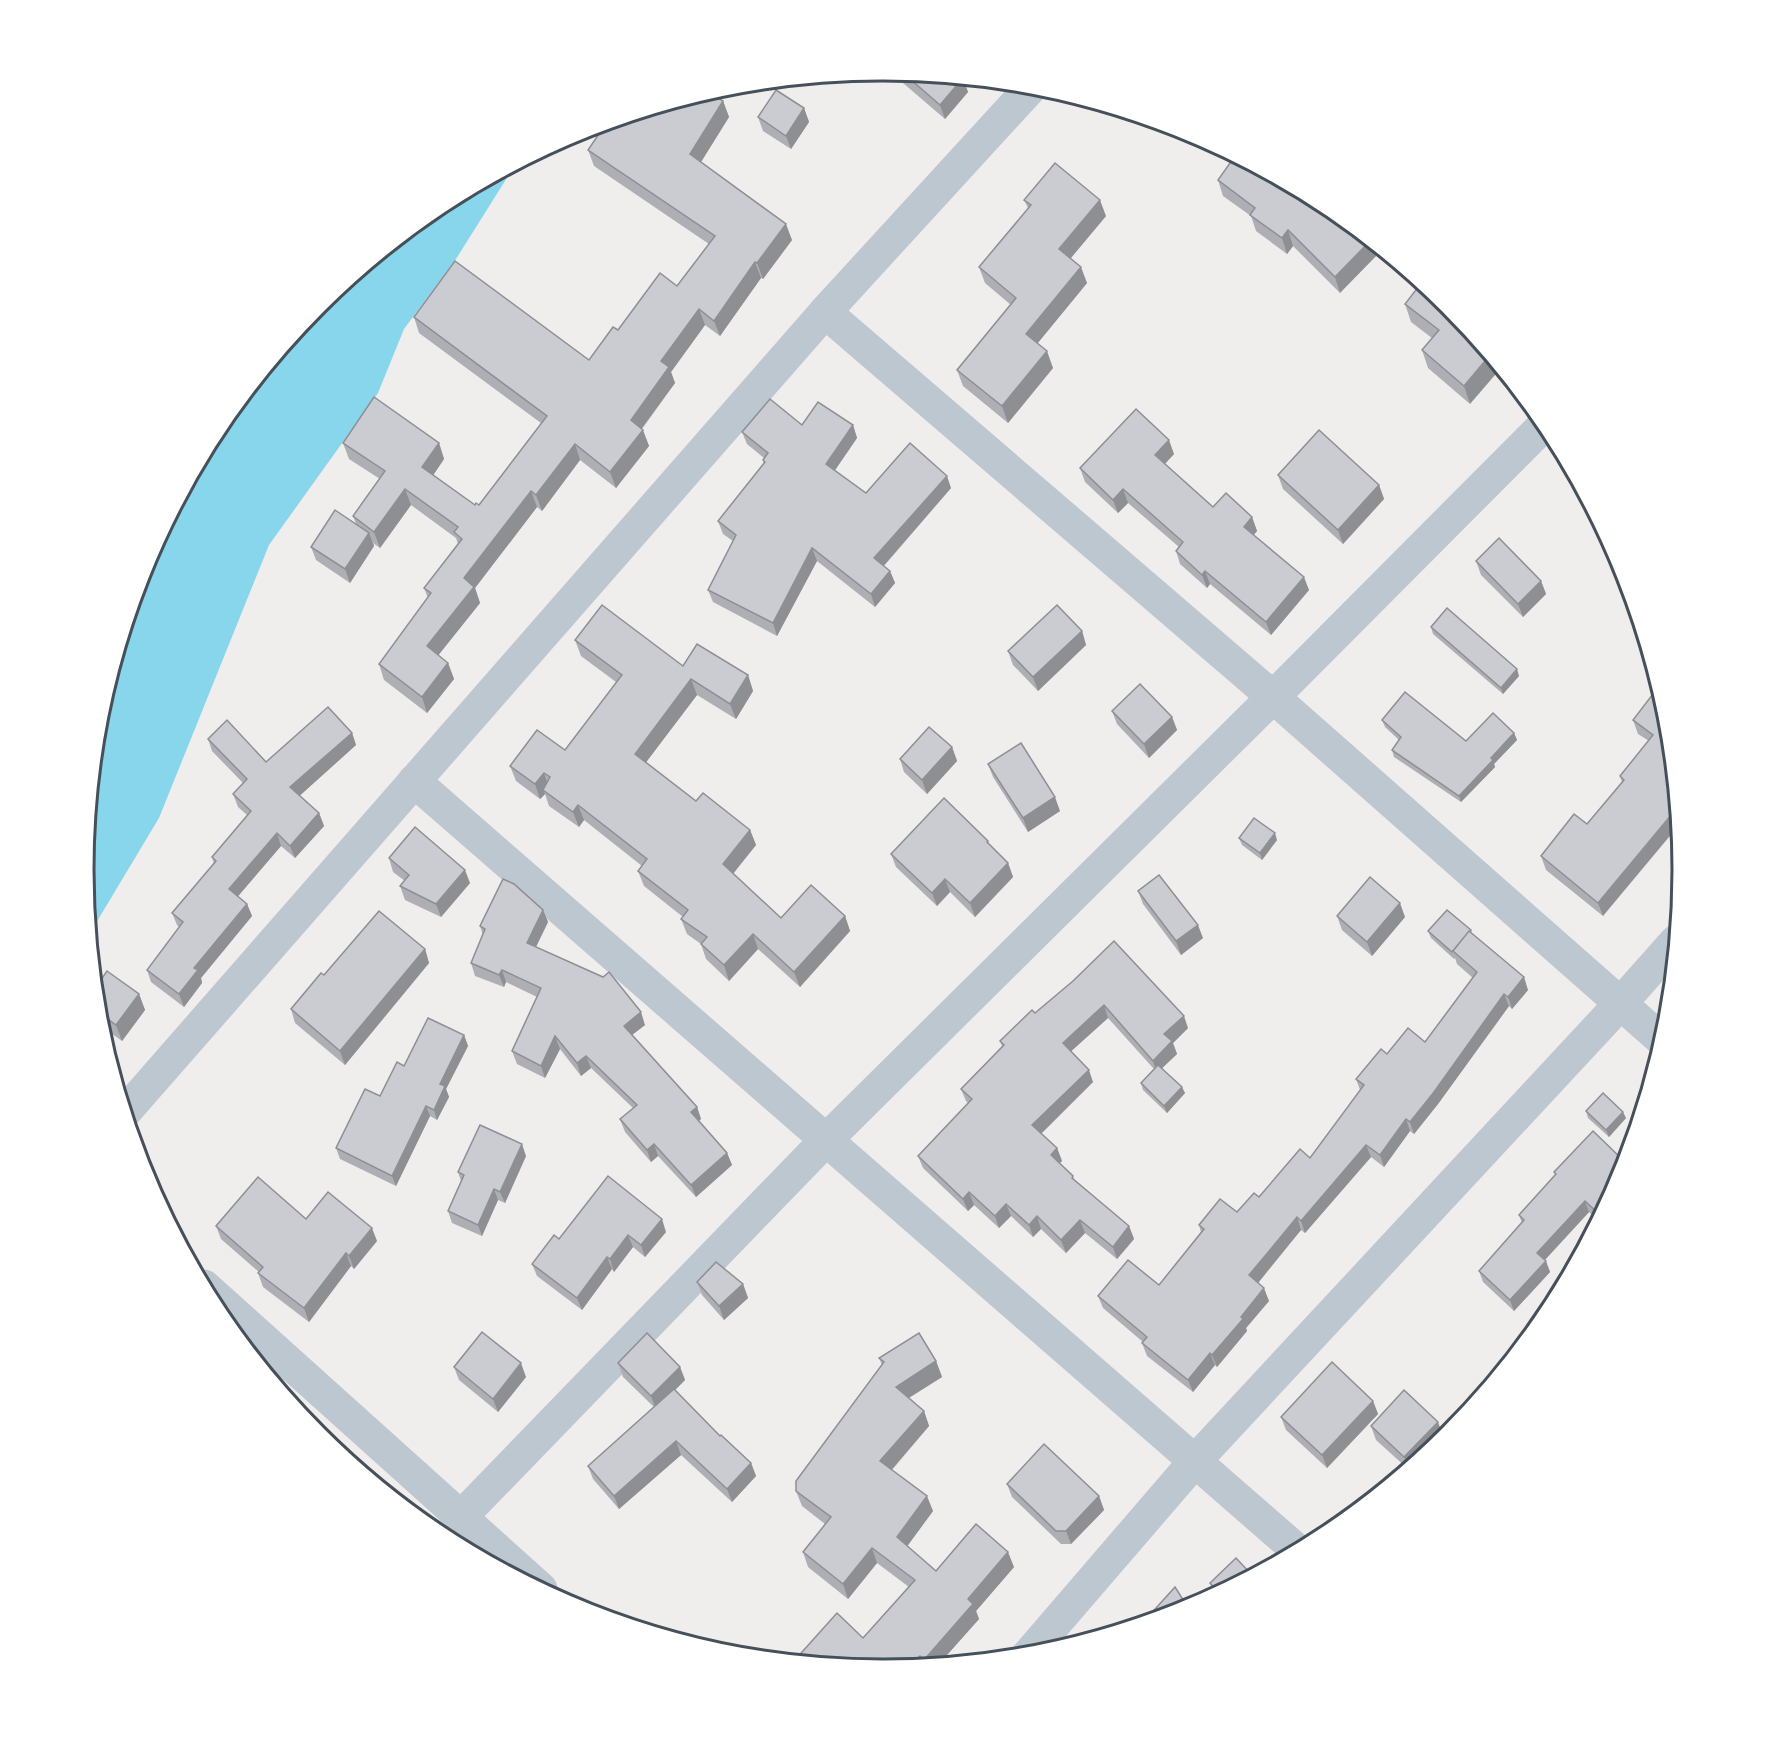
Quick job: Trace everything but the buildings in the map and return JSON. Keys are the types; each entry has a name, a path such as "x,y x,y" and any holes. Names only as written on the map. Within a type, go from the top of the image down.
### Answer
{"street":[{"path":"131,1106 825,312 1025,94"},
{"path":"825,312 1273,697 1655,1034"},
{"path":"461,1517 827,1139 1539,430"},
{"path":"414,781 1291,1545"},
{"path":"1038,1644 1195,1461 1668,950"},
{"path":"225,1305 519,1569"}],"water":[{"path":"508,177 456,259 404,329 378,393 269,545 159,818 96,923 94,870 96,818 101,767 121,666 136,616 155,568 200,475 227,432 258,390 290,350 326,312 403,244 445,214"}]}
